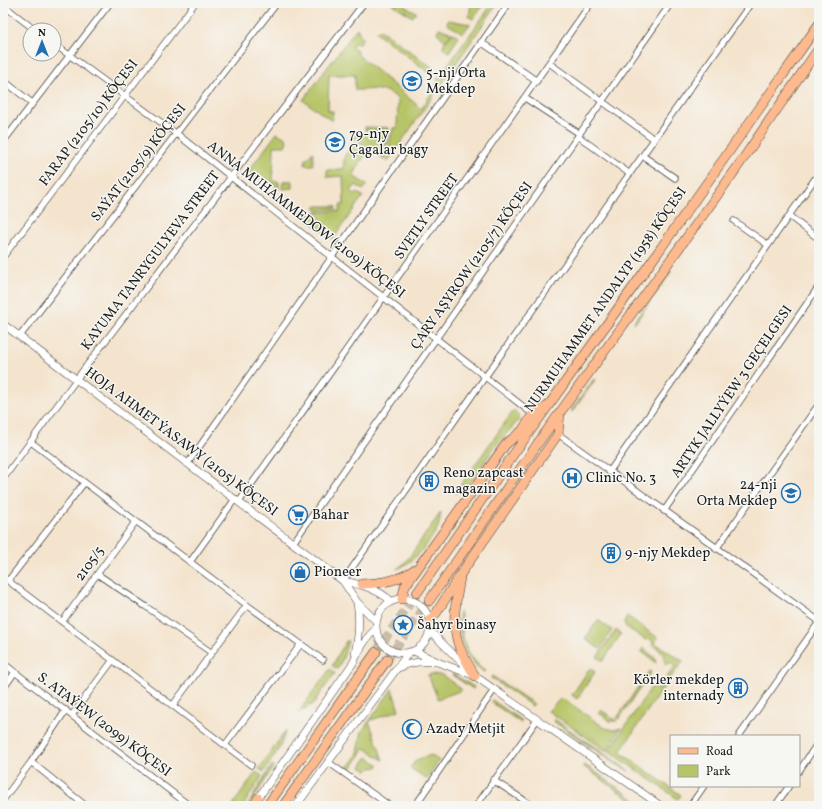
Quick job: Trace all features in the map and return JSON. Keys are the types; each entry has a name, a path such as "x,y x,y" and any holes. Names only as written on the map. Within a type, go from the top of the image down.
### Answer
{"main road":[{"name":"NURMUHAMMET ANDALYP (1958) KÖÇESI","path":"417,593 536,416 548,406 819,24"},
{"name":"NURMUHAMMET ANDALYP (1958) KÖÇESI","path":"429,601 560,412 734,172 819,48"},
{"path":"429,626 462,572 558,434 560,412"},
{"path":"402,599 405,586 506,444 522,431 536,416"},
{"path":"538,443 538,463"},
{"path":"521,469 538,463"},
{"path":"362,584 392,581 421,565"},
{"path":"462,572 456,601 456,632 461,650 475,676"},
{"path":"267,806 376,652"},
{"path":"283,806 387,660"}],"street":[{"path":"3,142 110,3"},
{"name":"FARAP (2105/10) KÖÇESI","path":"3,257 195,3"},
{"name":"SAÝAT (2105/9) KÖÇESI","path":"20,336 277,3"},
{"name":"KAYUMA TANRYGULYEVA STREET","path":"3,478 231,176 364,3"},
{"path":"188,463 509,3"},
{"name":"SVETLY STREET","path":"190,562 237,501 385,297 591,3"},
{"name":"ÇARY AŞYROW (2105/7) KÖÇESI","path":"293,543 671,3"},
{"path":"343,581 485,377 751,3"},
{"path":"3,5 25,22"},
{"path":"481,42 537,81"},
{"name":"ANNA MUHAMMEDOW (2109) KÖÇESI","path":"62,50 177,134 536,416"},
{"path":"549,63 654,139"},
{"path":"3,80 32,103"},
{"path":"524,98 579,135 630,174"},
{"path":"643,156 674,178"},
{"path":"609,472 819,173"},
{"path":"789,216 819,239"},
{"path":"734,221 768,246"},
{"name":"ARTYK JALLYÝEW 3 GEÇELGESI","path":"664,511 819,286"},
{"name":"HOJA AHMET ÝASAWY (2105) KÖÇESI","path":"3,324 343,581 357,602 376,621"},
{"path":"716,548 819,404"},
{"path":"558,434 819,621 740,735"},
{"path":"31,442 247,605 323,660"},
{"path":"8,581 84,483"},
{"name":"2105/5","path":"62,622 136,521"},
{"path":"97,574 212,653"},
{"path":"3,577 250,765"},
{"name":"HOJA AHMET ÝASAWY (2105) KÖÇESI","path":"343,581 362,584 380,592 391,601"},
{"path":"402,599 412,600 421,606 427,615 429,626 426,640 418,648 411,651 398,653 388,649 380,642 376,629 376,621 377,616 383,607 391,601 402,599"},
{"path":"353,664 360,628 360,616 357,602"},
{"path":"173,705 247,605"},
{"path":"429,626 475,676 661,806"},
{"path":"256,803 353,664 365,640 376,629"},
{"path":"225,745 301,644"},
{"path":"411,651 475,676"},
{"path":"296,806 396,668 411,651"},
{"path":"72,716 113,660"},
{"path":"396,668 419,661 440,663"},
{"name":"S. ATAÝEW (2099) KÖÇESI","path":"3,663 190,806"},
{"path":"3,689 15,672"},
{"path":"415,806 494,690"},
{"path":"3,800 66,710"},
{"path":"476,806 537,720"},
{"path":"800,770 819,742"},
{"path":"31,762 86,806"},
{"path":"328,762 390,806"},
{"path":"493,780 533,806"},
{"path":"690,806 703,787"},
{"path":"775,806 787,787"}],"green space":[{"path":"391,3 401,3 416,12 413,17"},
{"path":"471,3 485,3 473,19 469,17"},
{"path":"493,3 498,3 388,161 386,159 393,128 397,128 398,101 390,93 379,90 355,90 355,75 329,75 328,111 333,111 332,121 303,100 357,28 362,39 358,45 355,42 352,46 359,52 357,54 421,109 439,82 437,80"},
{"path":"448,20 470,24 463,33 447,24"},
{"path":"439,28 452,33 445,41 437,33"},
{"path":"379,29 433,68 433,70 428,72 376,32"},
{"path":"453,33 459,37 449,52 443,47 444,43"},
{"path":"365,127 389,128 389,131 365,130"},
{"path":"277,133 286,138 287,141 285,146 274,146 273,181 279,182 279,188 260,176 256,180 247,173"},
{"path":"357,133 389,134 384,159 352,137"},
{"path":"353,144 366,153 353,176 367,185 363,190 356,185 351,191 356,195 357,193 363,196 333,239 294,209 296,208 308,216 316,212 340,211 340,205 344,205 343,176 327,177 327,170 343,169 345,155"},
{"path":"313,152 313,165 305,165 306,159"},
{"path":"283,181 293,181 293,188 282,189"},
{"path":"317,206 336,206 336,209 317,210 315,208"},
{"path":"670,270 672,271 635,323 634,322"},
{"path":"594,379 595,380 572,412 571,411"},
{"path":"514,410 519,416 519,420 497,444 469,484 455,493"},
{"path":"441,512 438,527 426,546 409,562 397,569 405,563"},
{"path":"459,612 461,613 463,638 473,659 485,671 484,672 471,660 463,646"},
{"path":"627,616 658,638 655,643 683,661 658,695 620,752 681,795 678,799 609,751 652,686 658,690 675,666 668,662 666,665 665,664 663,655 652,644 653,641 648,638 646,640 626,627 624,622"},
{"path":"598,620 612,630 600,649 585,639"},
{"path":"616,630 621,634 603,661 597,657"},
{"path":"346,641 348,641 343,658 337,669 332,666"},
{"path":"643,648 655,658 656,663 641,651"},
{"path":"590,668 595,672 577,699 572,695"},
{"path":"330,669 335,673 313,704 298,713"},
{"path":"649,671 651,672 619,719 617,718"},
{"path":"453,674 474,687 473,689 452,675"},
{"path":"428,675 442,675 462,690 438,699"},
{"path":"492,676 534,704 532,706 491,678"},
{"path":"392,689 399,710 369,721"},
{"path":"560,699 565,700 605,728 614,730 621,728 607,751 548,711"},
{"path":"492,700 522,721 521,723 491,702"},
{"path":"601,710 617,721 610,721 599,713"},
{"path":"554,719 629,771 616,764 553,721"},
{"path":"369,721 383,760 365,748 349,771 344,768 350,765 358,753 362,731"},
{"path":"286,730 280,747 264,772 259,769"},
{"path":"431,755 439,761 427,779 410,768 416,760"},
{"path":"367,757 378,764 378,767 371,768 368,771 361,767"},
{"path":"272,765 274,766 249,806 247,806"},
{"path":"584,765 644,806 639,806 583,766"},
{"path":"256,772 262,776 243,806 232,806"}],"tunnel":[{"path":"376,652 417,593"},
{"path":"387,660 429,601"}],"place":[{"name":"5-nji Orta Mekdep","path":"412,81"},
{"name":"79-njy Çagalar bagy","path":"335,142"},
{"name":"Clinic No. 3","path":"572,478"},
{"name":"Reno zapcast magazin","path":"429,481"},
{"name":"24-nji Orta Mekdep","path":"791,493"},
{"name":"Bahar","path":"298,515"},
{"name":"9-njy Mekdep","path":"611,553"},
{"name":"Pioneer","path":"300,572"},
{"name":"Šahyr binasy","path":"403,625"},
{"name":"Körler mekdep internady","path":"738,688"},
{"name":"Azady Metjit","path":"412,729"}]}
